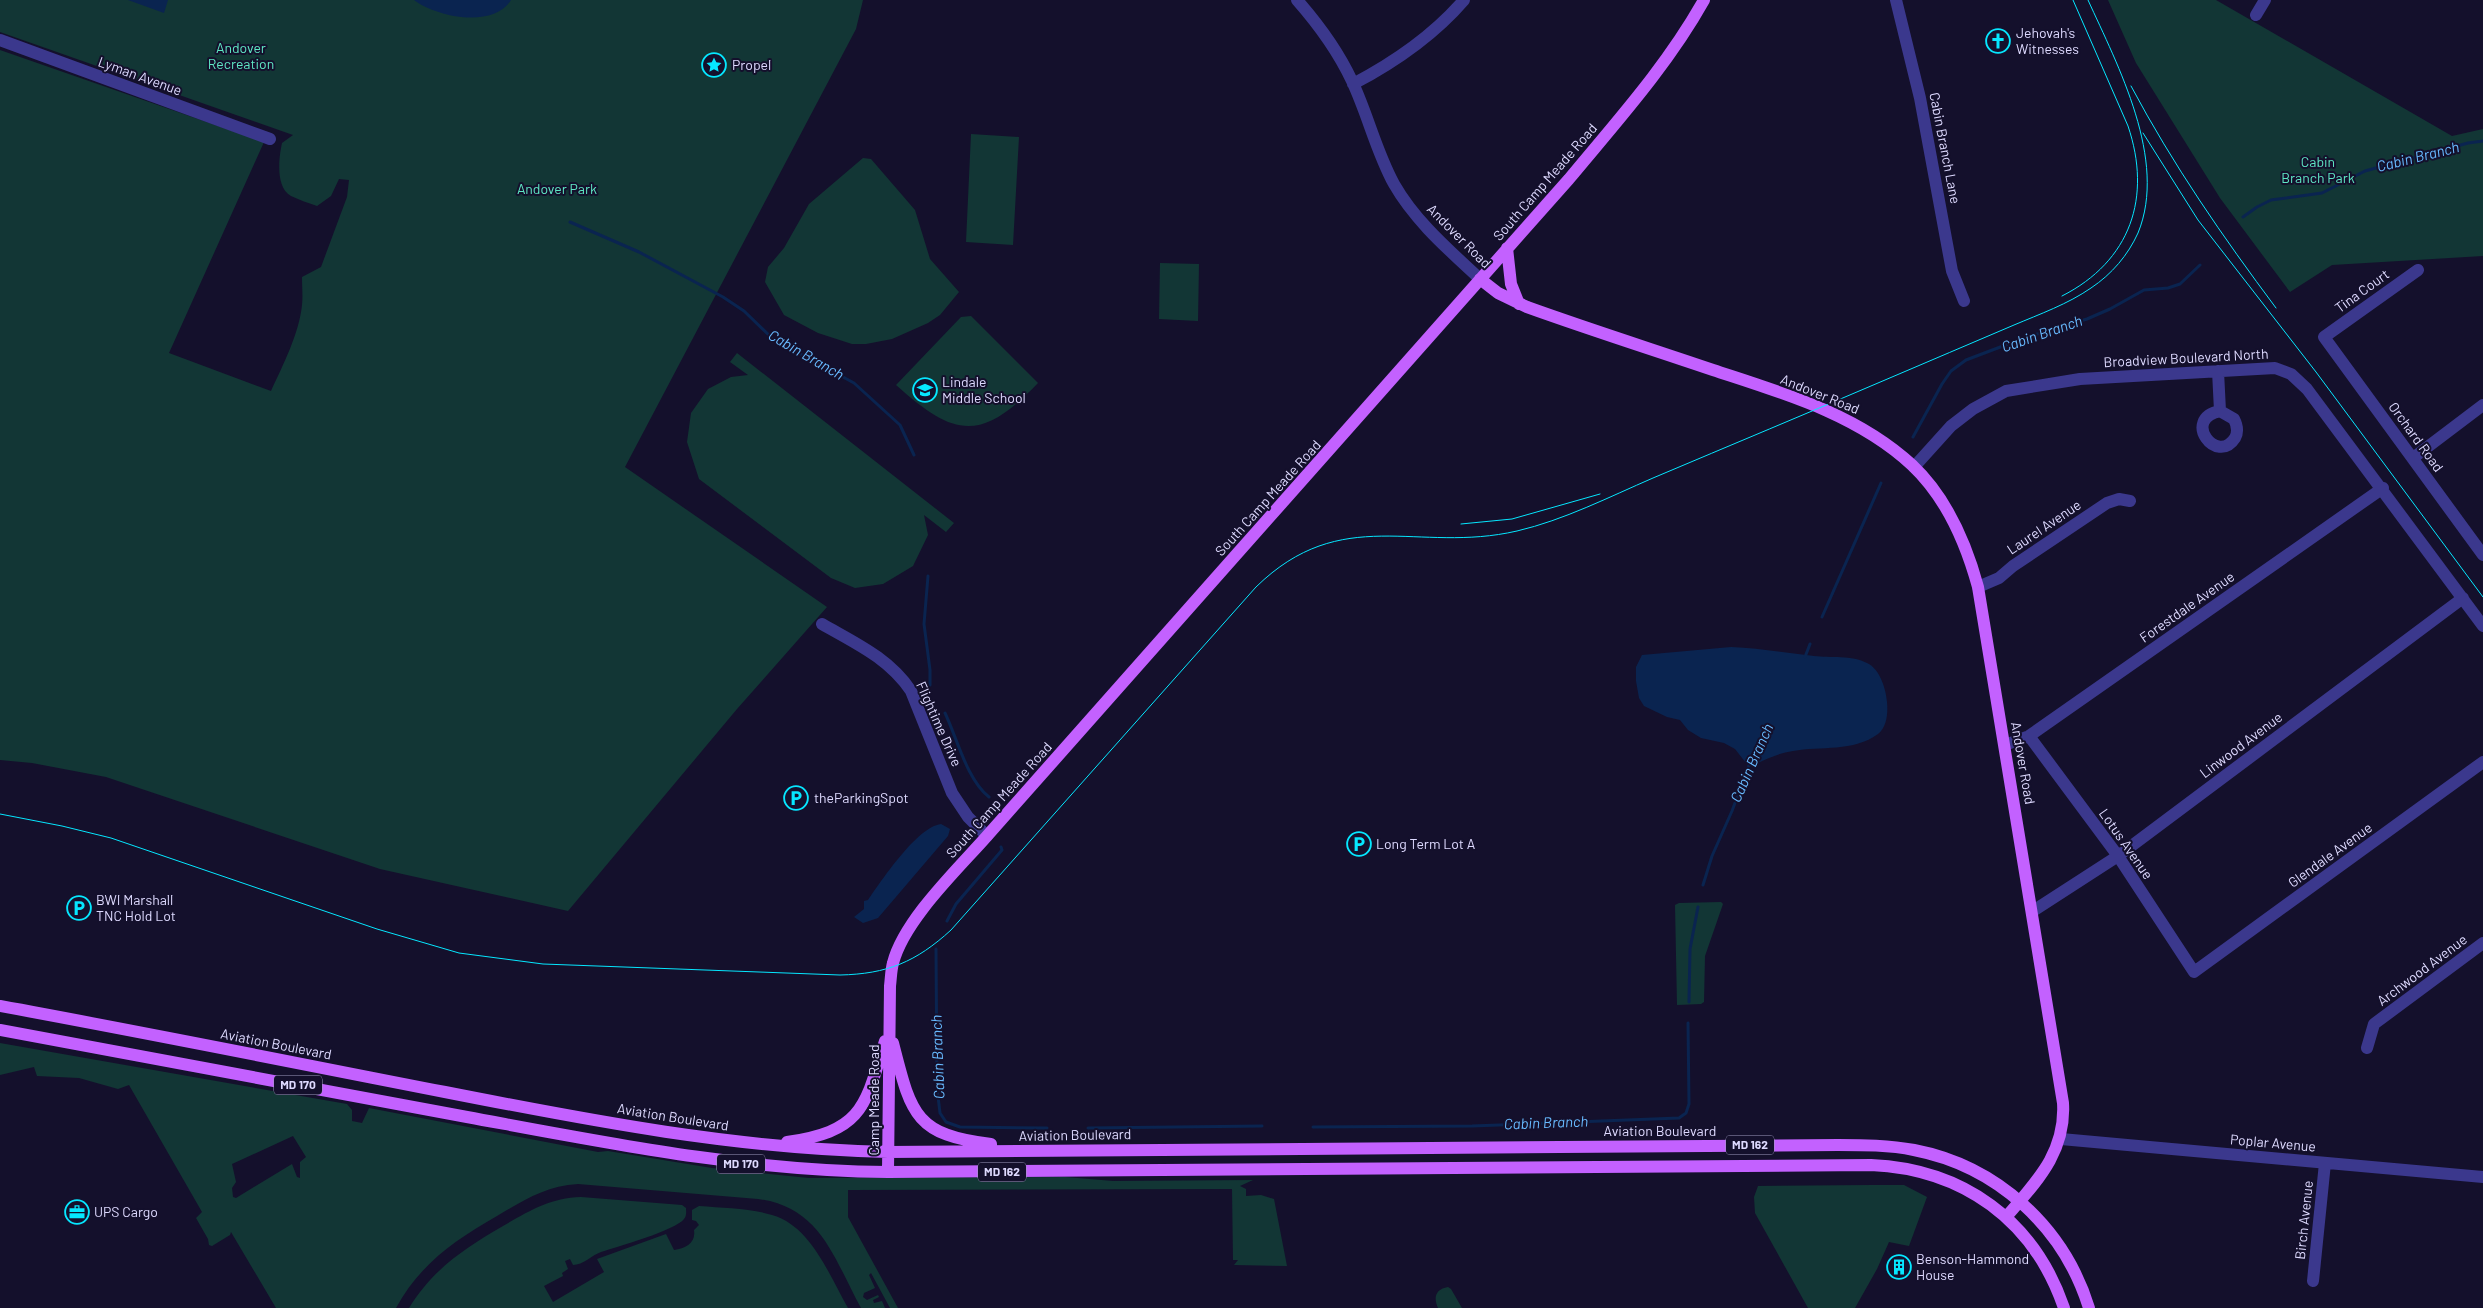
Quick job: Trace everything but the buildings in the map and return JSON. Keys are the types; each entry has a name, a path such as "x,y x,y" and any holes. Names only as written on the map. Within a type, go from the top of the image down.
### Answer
{"main road":[{"name":"South Camp Meade Road","path":"889,1027 892,968 900,946 928,903 1508,248 1636,100 1674,50 1704,0"},
{"path":"1508,248 1511,284 1520,304"},
{"name":"Andover Road","path":"1480,279 1498,293 1520,304 1821,408 1874,435 1914,467 1952,520 1966,550 1978,587 2033,911 2064,1117 2061,1139 2047,1166 2007,1216"},
{"name":"Aviation Boulevard","path":"0,1006 518,1106 687,1135 765,1146 888,1152 1721,1145 1868,1145 1915,1150 1974,1170 2020,1200 2061,1246 2076,1274 2089,1308"},
{"path":"889,1027 908,1098 927,1124 939,1133 952,1138 1041,1150"},
{"name":"MD 170","path":"765,1146 823,1136 834,1131 854,1116 868,1095 889,1027"},
{"name":"Camp Meade Road","path":"888,1172 889,1027"},
{"name":"MD 170","path":"0,1030 659,1153 766,1167 888,1172"},
{"path":"1703,1166 1721,1145"},
{"name":"MD 162","path":"888,1172 1871,1165 1896,1167 1932,1175 1957,1185 1986,1201 2007,1216 2042,1260 2052,1277 2064,1308"}],"street":[{"name":"Andover Road","path":"1297,0 1321,28 1353,84 1372,138 1394,185 1413,212 1434,236 1480,279"},
{"path":"1353,84 1377,72 1417,45 1464,0"},
{"name":"Cabin Branch Lane","path":"1896,0 1920,98 1952,271 1964,301"},
{"path":"2256,15 2265,0"},
{"name":"Lyman Avenue","path":"0,40 270,139"},
{"name":"Tina Court","path":"2324,337 2418,270"},
{"name":"Orchard Road","path":"2324,337 2483,555"},
{"name":"Broadview Boulevard North","path":"1914,467 1951,426 1973,409 2006,391 2080,378 2275,368 2291,374 2307,389 2383,488 2483,626"},
{"path":"2218,371 2220,412"},
{"path":"2413,458 2483,405"},
{"name":"Forestdale Avenue","path":"2005,745 2029,736 2383,488"},
{"name":"Laurel Avenue","path":"1978,587 1999,578 2013,566 2107,503 2119,499 2130,501"},
{"name":"Linwood Avenue","path":"2033,911 2118,856 2463,598"},
{"name":"Flightime Drive","path":"822,624 876,655 901,676 910,691 952,792 968,817 987,836"},
{"name":"Lotus Avenue","path":"2029,736 2118,856 2194,972"},
{"name":"Glendale Avenue","path":"2194,972 2483,762"},
{"name":"Archwood Avenue","path":"2367,1048 2374,1024 2483,943"},
{"name":"Poplar Avenue","path":"2061,1139 2483,1177"},
{"name":"Birch Avenue","path":"2313,1281 2325,1163"}],"green space":[{"path":"0,0 863,0 856,29 625,467 827,607 737,709 568,911 380,869 106,777 32,763 0,760 0,50 264,142 169,353 271,391 298,327 302,305 302,277 321,267 347,197 349,180 339,179 331,196 317,206 291,196 282,186 279,164 282,143 293,135 0,32"},
{"name":"Cabin Branch Park","path":"2108,0 2216,0 2452,136 2483,129 2483,256 2332,265 2290,292 2220,198 2136,63"},
{"path":"971,134 1019,137 1013,245 966,242"},
{"path":"863,158 871,159 915,210 930,259 959,292 940,315 928,323 892,339 866,344 852,344 818,333 784,315 765,282 768,267 784,248 809,204"},
{"path":"1160,263 1199,264 1198,321 1159,319"},
{"path":"971,316 1038,383 1000,416 984,424 968,426 952,423 935,415 896,385 961,317"},
{"path":"737,353 954,523 946,532 924,515 928,535 913,566 883,584 855,588 831,578 699,479 687,442 691,413 708,389 731,377 748,375 730,362"},
{"path":"1721,902 1723,904 1705,956 1704,1002 1701,1004 1677,1005 1675,905 1679,903"},
{"path":"0,1043 347,1104 352,1110 352,1121 362,1123 369,1108 598,1152 608,1151 712,1168 809,1178 1066,1177 1113,1181 1253,1180 1240,1186 1246,1189 1246,1196 1261,1195 1274,1199 1287,1266 1234,1265 1238,1260 1233,1260 1232,1189 848,1190 848,1217 898,1308 890,1308 871,1273 869,1275 875,1288 864,1293 863,1297 867,1300 878,1295 879,1297 873,1300 874,1303 882,1301 885,1308 861,1308 823,1238 811,1224 797,1213 779,1204 758,1199 578,1184 566,1185 536,1195 467,1234 427,1266 416,1278 396,1308 276,1308 231,1232 230,1235 212,1246 209,1245 208,1239 196,1218 202,1212 129,1085 118,1089 79,1078 37,1076 34,1067 0,1075","holes":["293,1136 306,1157 300,1162 300,1178 297,1177 292,1164 236,1198 233,1197 232,1188 236,1182 232,1164"]},
{"path":"1904,1185 1927,1197 1909,1246 1889,1242 1877,1269 1855,1308 1808,1308 1755,1213 1754,1197 1758,1186"},
{"path":"581,1197 682,1205 686,1208 686,1215 679,1223 646,1238 598,1253 573,1265 570,1259 565,1261 568,1269 562,1273 563,1276 544,1286 553,1302 604,1272 597,1259 666,1234 674,1250 686,1246 692,1242 694,1230 699,1225 696,1221 692,1220 692,1210 699,1206 754,1211 772,1215 786,1221 798,1230 818,1253 848,1308 409,1308 428,1282 463,1251 531,1210 559,1200"},
{"path":"1448,1287 1462,1308 1438,1308 1437,1294"}],"water":[{"path":"128,0 168,0 164,13"},
{"path":"414,0 511,0 503,9 492,15 464,17 436,11"},
{"path":"1731,647 1848,658 1867,663 1879,675 1885,691 1887,711 1883,728 1869,740 1858,744 1788,752 1753,765 1746,763 1735,749 1724,743 1701,738 1688,730 1680,720 1667,717 1644,706 1639,698 1636,667 1642,655"},
{"path":"941,824 950,829 948,836 878,918 863,923 854,917 864,909 864,901 868,900 911,844 921,834"}],"waterway":[{"name":"Cabin Branch","path":"2243,217 2271,200 2322,193 2365,171 2468,143 2483,141"},
{"name":"Cabin Branch","path":"570,222 639,252 723,297 744,311 773,339 854,383 900,425 914,455"},
{"name":"Cabin Branch","path":"1913,437 1942,384 1951,371 1966,360 2024,338 2087,319 2110,309 2144,290 2168,288 2180,284 2200,265"},
{"name":"Cabin Branch","path":"1822,617 1881,483"},
{"name":"Cabin Branch","path":"928,576 924,624 930,685"},
{"name":"Cabin Branch","path":"1805,657 1810,644"},
{"name":"Cabin Branch","path":"945,713 969,770 981,790 989,797"},
{"name":"Cabin Branch","path":"1703,885 1712,856 1732,811 1751,760"},
{"name":"Cabin Branch","path":"947,921 956,904 1002,850 1001,847"},
{"name":"Cabin Branch","path":"1689,1002 1690,949 1698,907"},
{"name":"Cabin Branch","path":"936,949 937,1088 940,1113 946,1122 960,1127 1047,1128"},
{"name":"Cabin Branch","path":"1313,1127 1472,1126 1679,1118 1686,1113 1689,1104 1688,1023"},
{"name":"Cabin Branch","path":"1088,1128 1262,1126"}],"tram line":[{"path":"2062,296 2086,282 2105,265 2120,246 2130,224 2136,202 2138,178 2135,152 2128,126 2073,0"},
{"path":"0,814 111,838 377,929 459,953 543,964 840,975 872,972 900,964 926,950 951,930 1256,587 1288,561 1319,546 1350,538 1381,536 1481,537 1517,531 1552,521 2054,308 2099,283 2119,264 2138,233 2146,205 2147,175 2136,114 2113,54 2088,0"},
{"path":"2131,86 2199,200 2276,308"},
{"path":"2143,133 2198,220 2316,372 2483,597"},
{"path":"1461,524 1512,519 1600,494"}],"place":[{"name":"Jehovah's Witnesses","path":"1998,41"},
{"name":"Propel","path":"714,65"},
{"name":"Lindale Middle School","path":"925,390"},
{"name":"theParkingSpot","path":"796,798"},
{"name":"Long Term Lot A","path":"1359,844"},
{"name":"BWI Marshall TNC Hold Lot","path":"79,908"},
{"name":"UPS Cargo","path":"77,1212"},
{"name":"Benson-Hammond House","path":"1899,1267"}],"park label":[{"name":"Andover Recreation","path":"241,56"},
{"name":"Andover Park","path":"557,189"}]}
